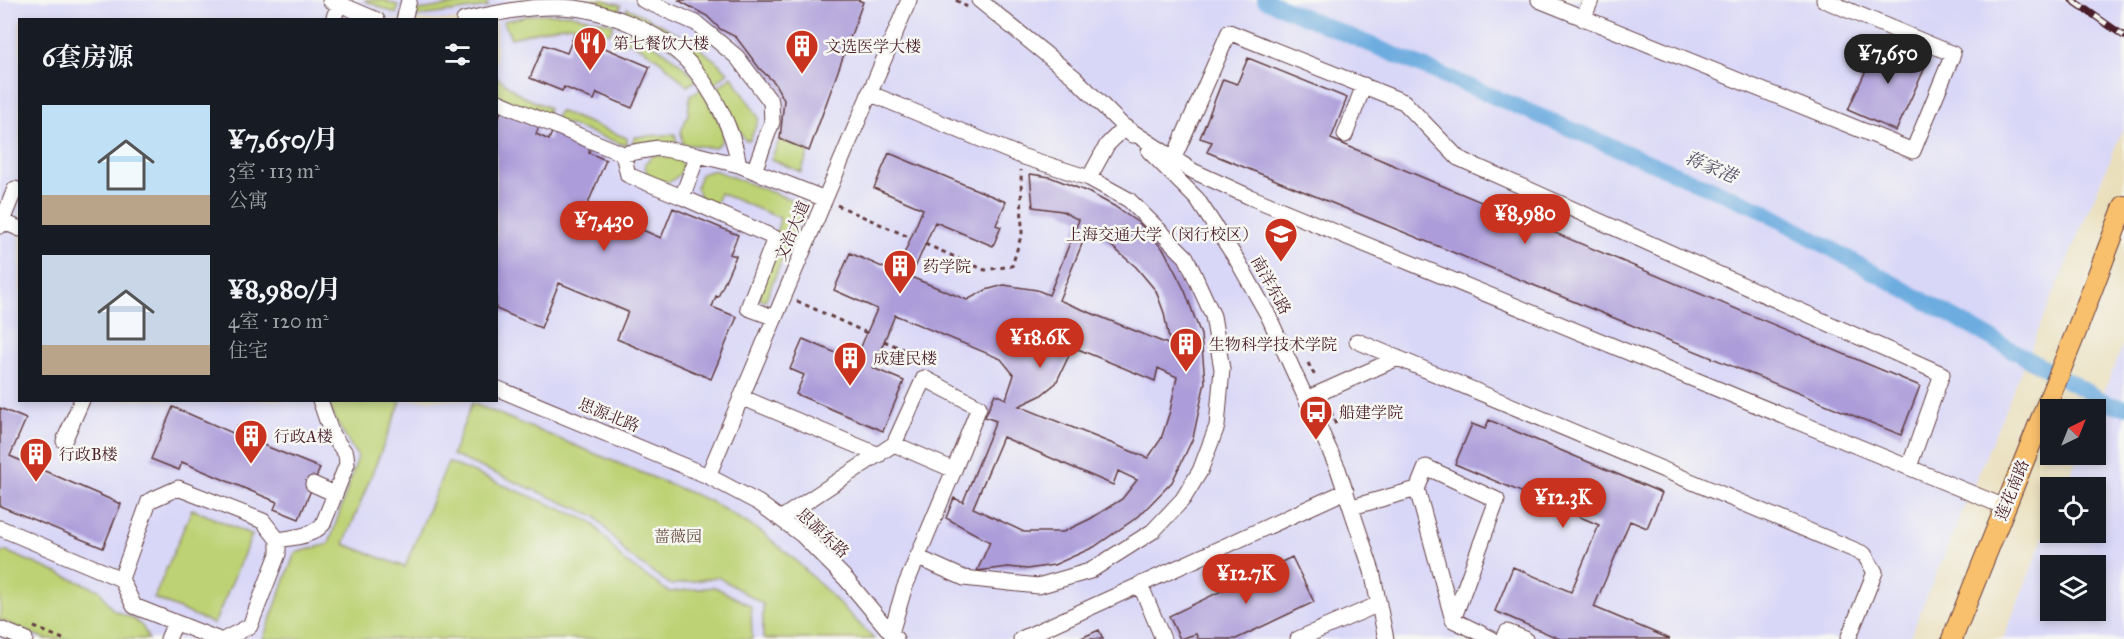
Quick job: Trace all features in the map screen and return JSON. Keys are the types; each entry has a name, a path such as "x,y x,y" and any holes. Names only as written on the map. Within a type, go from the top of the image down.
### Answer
{"main road":[{"name":"莲花南路","path":"1952,639 2076,332 2124,206"}],"lane":[{"path":"404,18 409,0"},
{"path":"643,0 696,23 737,57 771,102 772,122 754,171"},
{"name":"文治大道","path":"708,476 909,0"},
{"name":"南洋东路","path":"979,0 1074,76 1197,199 1268,315 1331,452 1352,507 1372,571 1386,639"},
{"path":"1539,0 1913,151 1953,54 1824,0"},
{"path":"1583,19 1591,0"},
{"path":"333,18 335,2 372,18"},
{"path":"474,18 519,9 560,6 599,13 636,25 664,42 689,63 720,108 736,145 739,165"},
{"path":"1173,160 1229,32 1365,85 1404,102 1458,158 1942,374 1909,467"},
{"path":"1345,135 1365,85"},
{"path":"869,93 1021,156 1089,178 1129,200 1186,257 1213,316 1222,369 1217,426 1200,471 1183,499 1154,531 1090,571 1038,586 964,578 917,558"},
{"path":"498,102 622,154 658,148 698,155 739,165 825,199"},
{"path":"1089,178 1107,145 1125,127 1173,160 1250,197 2005,507"},
{"path":"622,154 628,175 775,238 748,308 774,318"},
{"path":"682,197 698,155"},
{"path":"11,188 1,224 18,228"},
{"path":"1357,341 1864,554 1875,572 1848,639"},
{"path":"1306,399 1398,358"},
{"path":"780,519 894,444 924,378 979,407 904,589 893,636"},
{"name":"思源北路","path":"498,389 708,476"},
{"path":"741,397 879,454"},
{"path":"64,441 81,402"},
{"path":"278,540 309,534 323,524 347,464 346,454 332,435 321,402"},
{"path":"894,444 954,470"},
{"path":"1453,620 1497,500 1426,467 1417,489 1453,620 1492,639"},
{"name":"思源东路","path":"708,476 759,503 802,535 846,579 893,636"},
{"path":"313,484 335,494"},
{"path":"121,579 149,501 178,488 263,521 278,540 278,554 250,626 225,639"},
{"path":"1352,507 1417,489"},
{"path":"1021,639 1346,490"},
{"path":"0,528 121,579 134,606 217,639"},
{"path":"1140,584 1163,639"},
{"path":"1298,639 1379,604"},
{"path":"168,639 175,623"},
{"path":"0,628 25,639"},
{"path":"1504,639 1507,632 1525,639"}],"path":[{"path":"925,244 985,270 1012,266 1022,233 1021,156"},
{"path":"825,199 911,238"},
{"path":"784,295 867,333"},
{"path":"884,341 917,355 924,378"}],"shaded area":[{"name":"上海交通大学（闵行校区）","path":"0,0 2124,0 2124,126 1909,639 0,639"},
{"path":"2124,342 2124,639 2003,639 2042,543 2106,543 2106,477 2069,477 2074,465 2106,465 2106,399 2101,399"}],"green space":[{"path":"364,0 384,0 399,6 396,14"},
{"path":"486,0 488,7 413,17 413,11"},
{"path":"557,0 604,0 621,5 619,13 579,1"},
{"path":"627,8 680,36 728,72 715,84 702,68 625,14"},
{"path":"537,14 569,14 614,24 610,33 571,25 511,38 503,21"},
{"path":"623,29 663,50 697,80 687,86 657,58 622,39"},
{"path":"732,76 759,118 750,140 745,140 717,88"},
{"path":"498,78 520,95 549,108 546,116 498,96"},
{"path":"701,89 723,129 722,141 714,148 683,144 681,132 688,114 690,95"},
{"path":"559,111 627,138 627,146 555,120"},
{"path":"675,134 677,143 654,142 633,145 634,137"},
{"path":"780,139 809,151 801,172 771,159"},
{"path":"654,155 678,158 683,165 680,174 670,182 656,180 646,172 645,163"},
{"path":"714,170 805,205 765,301 759,299 780,218 720,193 715,205 702,200 696,188 701,174"},
{"path":"328,402 401,402 344,544 405,567 448,462 592,522 623,560 669,592 715,587 751,606 752,639 263,639 295,553 329,544 358,457 336,422"},
{"name":"蔷薇园","path":"472,403 710,501 760,531 792,557 874,639 763,639 763,604 718,577 671,585 628,555 595,516 452,455"},
{"path":"192,509 252,535 214,624 154,598"},
{"path":"5,551 99,590 113,610 132,618 143,627 148,639 45,639 0,620 0,553"}],"building":[{"name":"文选医学大楼","path":"678,0 858,0 863,2 809,151 780,139 784,100 774,82 760,69 736,37 720,29 707,16"},
{"name":"第七餐饮大楼","path":"574,35 650,67 632,108 597,93 594,100 564,87 562,91 530,78 544,45 567,53"},
{"path":"1880,39 1928,61 1896,131 1848,110"},
{"path":"1248,58 1347,98 1331,139 1920,386 1901,435 1207,152 1212,142 1200,138 1223,79 1237,84"},
{"path":"502,110 539,126 536,134 549,140 552,132 590,148 589,153 606,160 587,206 661,238 673,208 738,235 730,254 736,256 712,307 737,317 711,379 617,339 628,312 559,283 541,328 498,310 499,116"},
{"path":"889,153 1006,202 996,225 1001,227 993,246 935,222 911,277 967,300 986,290 1004,285 1037,290 1049,295 1079,220 1062,211 1033,207 1030,174 1050,177 1088,192 1114,206 1140,224 1164,250 1185,291 1201,335 1205,382 1193,438 1172,482 1139,516 1094,547 1054,565 1027,569 1008,567 977,571 990,542 946,518 954,498 963,502 996,421 985,417 995,394 1006,399 1014,375 1001,359 895,315 873,368 904,381 883,431 796,394 804,375 790,369 803,339 855,361 877,309 834,290 850,253 896,273 923,209 874,188","holes":["1089,227 1136,267 1156,291 1164,313 1170,345 1059,300","1073,347 1155,381 1158,368 1177,377 1161,439 1148,458 1019,406 1040,396 1056,383","1003,437 1113,485 1118,471 1137,480 1122,499 1090,519 1063,532 1024,532 973,508"]},
{"name":"行政A楼","path":"173,407 235,434 238,426 252,425 265,435 263,445 320,468 299,519 274,509 277,502 182,462 179,470 151,459"},
{"name":"行政B楼","path":"0,408 26,419 10,456 121,504 103,548 0,506"},
{"path":"1489,420 1662,493 1647,528 1630,521 1594,607 1670,639 1560,639 1495,611 1513,567 1571,592 1599,525 1455,464 1472,424 1485,429"},
{"path":"1292,557 1314,602 1236,639 1198,639 1196,634 1180,639 1169,616"},
{"path":"1099,630 1103,639 1079,639"}],"waterway":[{"name":"蒋家港","path":"1265,0 1760,209 2109,404 2124,407"}],"railway":[{"path":"2072,0 2124,36"}],"place":[{"name":"第七餐饮大楼","path":"590,72"},
{"name":"文选医学大楼","path":"802,75"},
{"name":"上海交通大学（闵行校区）","path":"1281,263"},
{"name":"药学院","path":"900,295"},
{"name":"生物科学技术学院","path":"1186,373"},
{"name":"成建民楼","path":"850,387"},
{"name":"船建学院","path":"1316,441"},
{"name":"行政A楼","path":"251,465"},
{"name":"行政B楼","path":"36,483"}]}
